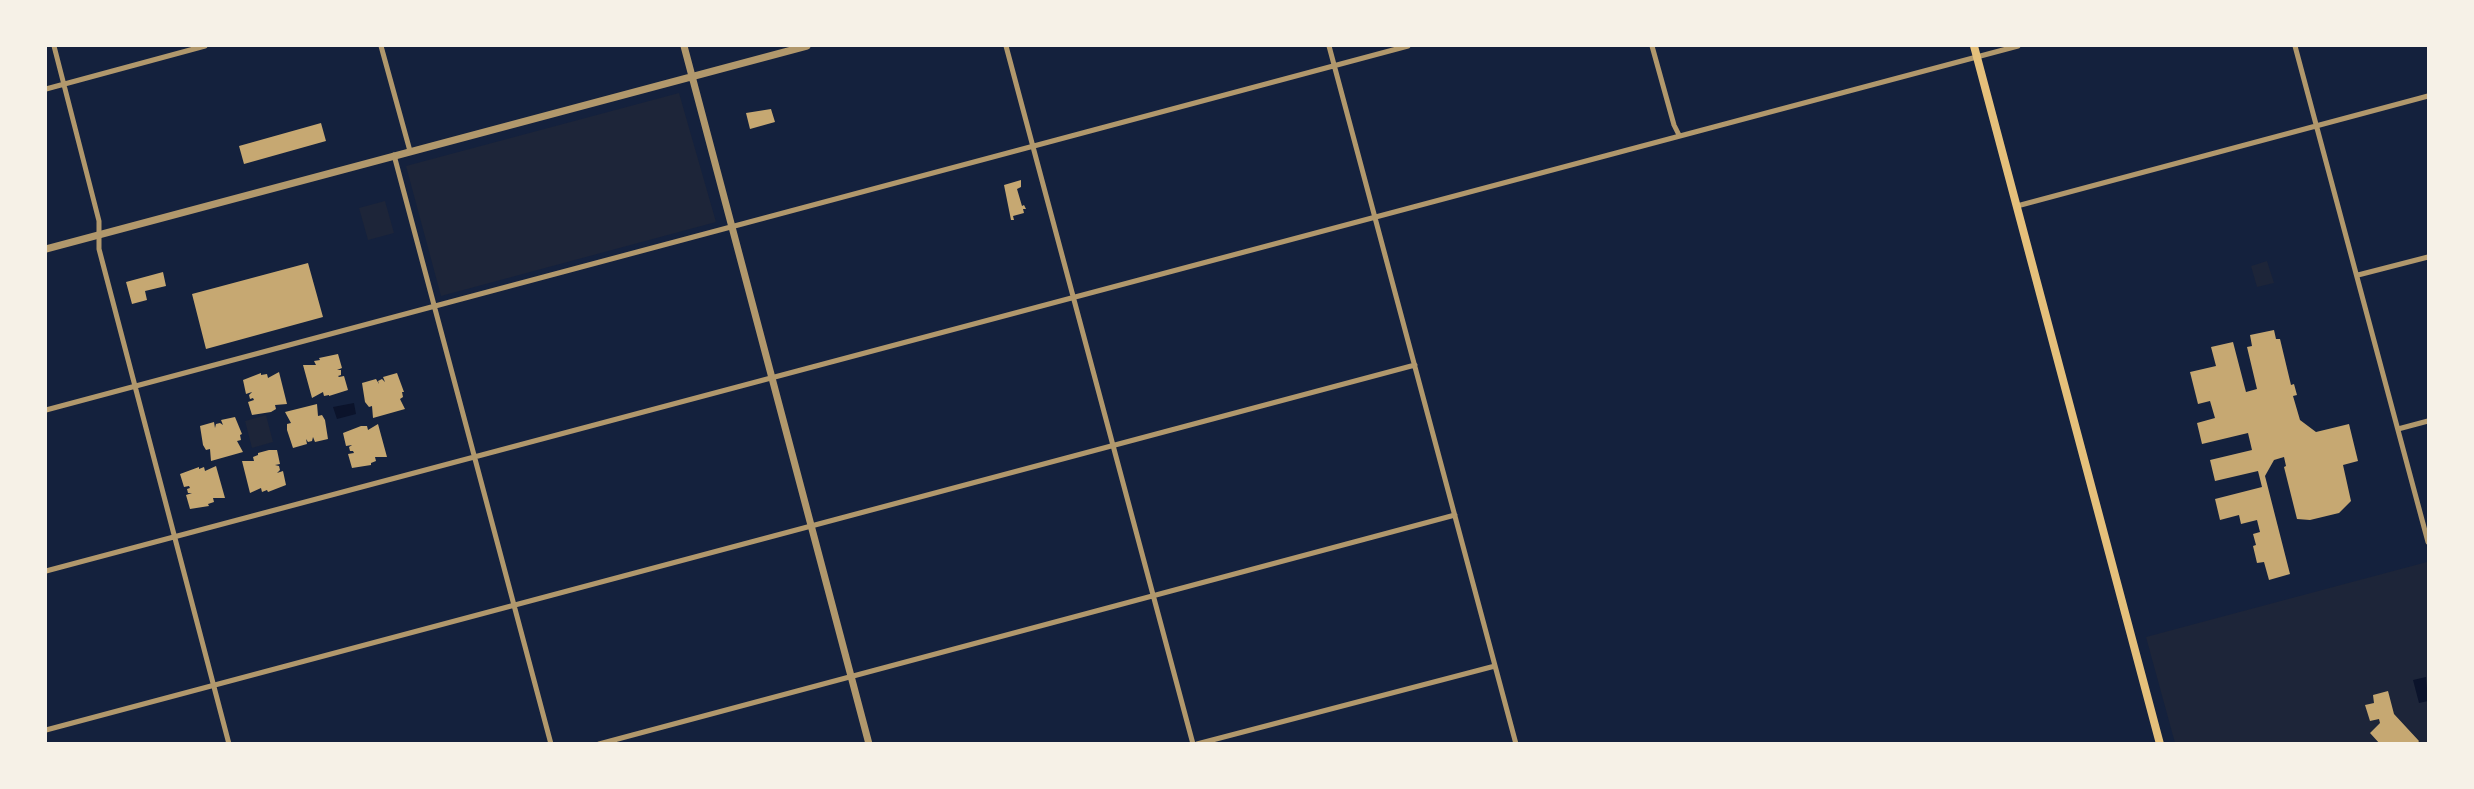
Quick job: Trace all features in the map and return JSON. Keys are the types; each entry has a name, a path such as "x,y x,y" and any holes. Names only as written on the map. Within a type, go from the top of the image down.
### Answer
{"main road":[{"path":"1974,46 2160,744"}],"street":[{"path":"54,46 99,221 99,248 229,744"},
{"path":"46,89 205,46"},
{"path":"381,46 410,151"},
{"path":"684,46 869,744"},
{"path":"46,249 807,46"},
{"path":"1006,46 1195,744 1495,666"},
{"path":"1329,46 1516,744"},
{"path":"46,410 1408,46"},
{"path":"1652,46 1679,135"},
{"path":"46,571 1375,215 2018,46"},
{"path":"2295,46 2428,542"},
{"path":"2017,206 2428,96"},
{"path":"394,155 551,744"},
{"path":"2357,275 2428,257"},
{"path":"46,730 1415,365"},
{"path":"2398,429 2428,421"},
{"path":"599,744 1455,515"}],"shaded area":[{"path":"679,93 716,222 441,296 406,166"},
{"path":"385,201 394,233 368,240 359,208"},
{"path":"2267,261 2274,283 2257,287 2251,266"},
{"path":"354,403 356,414 337,419 333,407"},
{"path":"266,415 273,442 252,448 245,421"},
{"path":"2427,562 2428,743 2175,743 2146,637"},
{"path":"2426,677 2428,701 2419,703 2413,680"}],"building":[{"path":"771,109 775,122 750,129 746,113"},
{"path":"321,123 326,141 244,164 239,146"},
{"path":"1021,180 1021,187 1017,189 1022,206 1026,209 1011,220 1004,185"},
{"path":"308,263 323,317 206,349 192,294"},
{"path":"163,272 166,286 145,291 147,300 132,304 126,282"},
{"path":"2274,330 2276,339 2280,339 2291,385 2294,384 2297,395 2293,396 2300,420 2316,432 2349,424 2358,461 2343,465 2351,501 2339,513 2310,520 2297,519 2284,457 2274,460 2265,476 2290,574 2269,580 2264,562 2257,563 2253,546 2256,545 2253,534 2260,532 2257,520 2241,524 2239,515 2220,520 2215,499 2262,487 2258,471 2215,481 2210,460 2252,450 2248,433 2202,444 2197,423 2215,418 2210,401 2198,404 2190,372 2216,366 2211,347 2233,342 2246,392 2257,389 2247,347 2252,346 2250,335"},
{"path":"338,354 342,368 337,370 341,370 341,375 338,376 344,376 348,390 329,396 324,396 323,392 312,398 303,365 316,365 314,361 320,360 319,358"},
{"path":"279,372 287,404 275,405 276,409 271,412 252,415 248,402 254,400 250,399 249,395 252,392 246,394 243,380 261,373 267,374 268,378"},
{"path":"397,373 404,392 400,399 405,409 373,418 372,406 369,407 365,402 362,383 376,379 379,384 378,381 382,379 385,382 383,377"},
{"path":"317,404 318,416 322,415 325,420 328,439 315,442 313,437 312,441 308,442 306,439 307,444 293,448 287,430 287,424 291,423 285,412"},
{"path":"235,417 242,434 241,440 237,441 243,452 211,461 210,449 206,450 203,445 200,426 214,422 215,428 216,424 223,425 221,420"},
{"path":"378,424 387,457 375,457 376,461 371,465 352,468 348,454 354,453 349,447 352,445 346,446 343,433 361,426 367,426 368,430"},
{"path":"277,450 280,464 275,465 279,466 280,470 277,473 283,471 286,485 268,492 262,492 261,488 250,493 242,461 254,461 253,457 258,453"},
{"path":"216,466 225,498 213,498 214,502 208,504 209,506 190,509 186,495 192,493 188,493 189,486 184,487 180,474 199,467 204,467 205,471"},
{"path":"2388,691 2394,714 2419,741 2417,744 2380,744 2370,733 2380,723 2379,719 2370,721 2365,705 2374,703 2373,695"}]}
